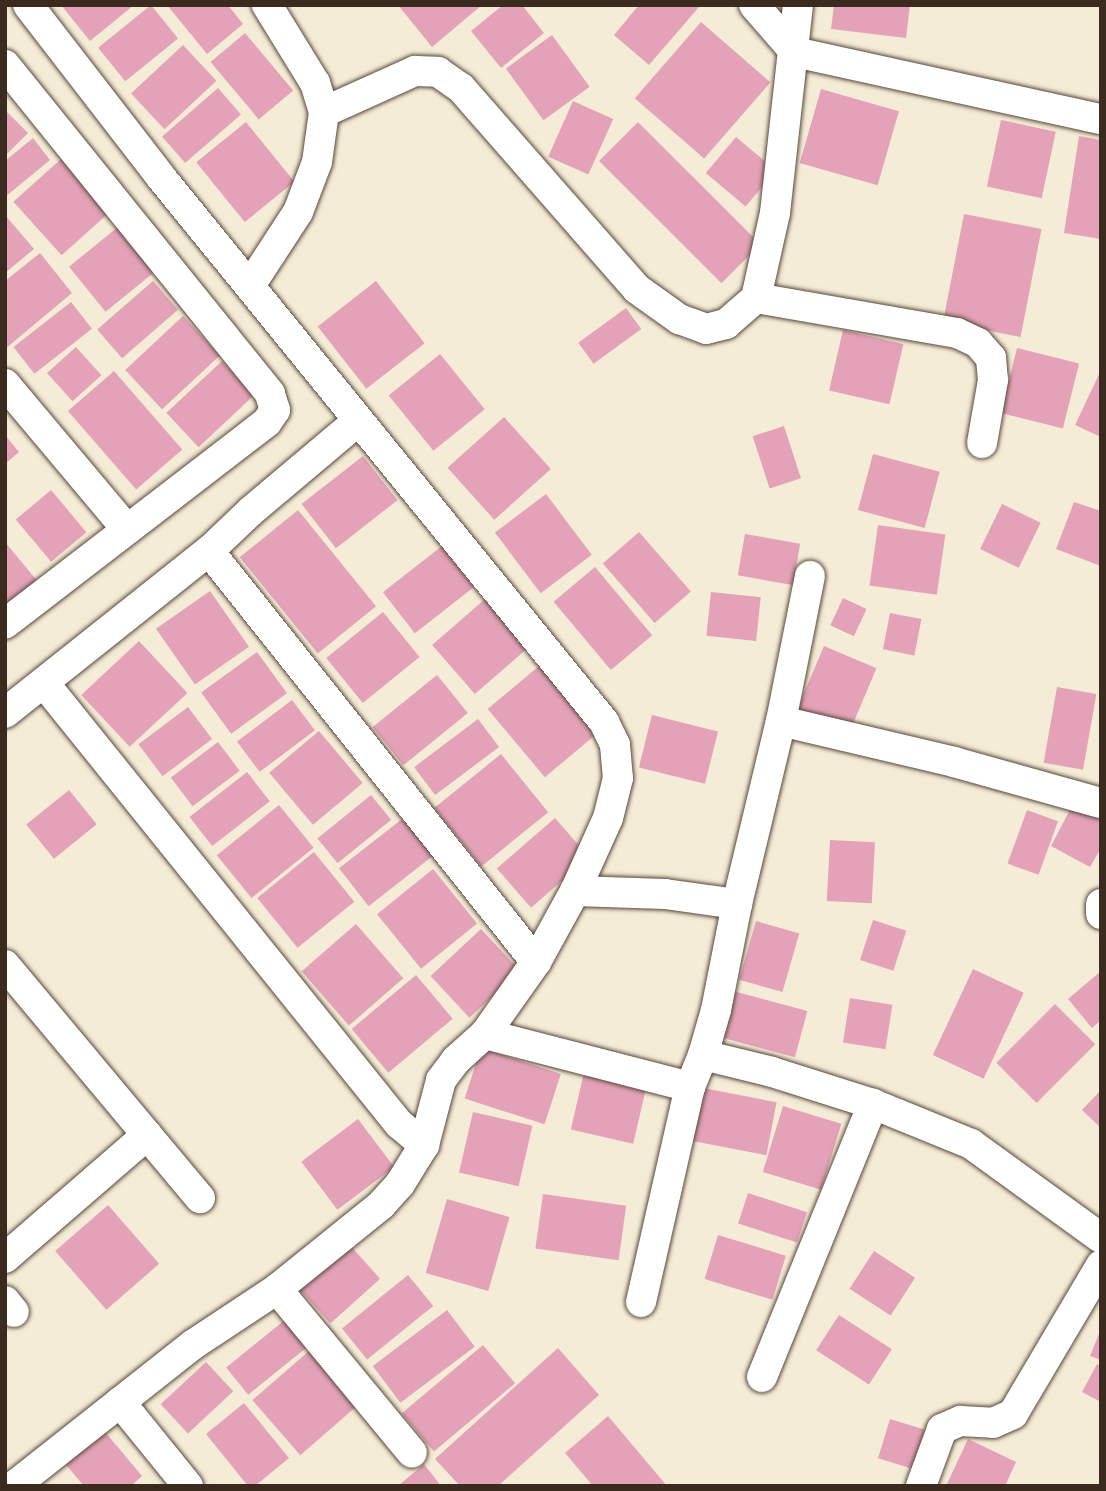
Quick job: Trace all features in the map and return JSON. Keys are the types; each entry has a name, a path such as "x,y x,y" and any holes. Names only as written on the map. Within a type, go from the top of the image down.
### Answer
{"street":[{"path":"14,1486 194,1343 277,1289 381,1205 400,1184 424,1145 442,1080 456,1060 485,1034 536,962 575,891 608,818 618,778 615,745 604,722 358,421 251,284 160,176 27,5"},
{"path":"251,284 298,212 317,162 324,112 315,83 267,5"},
{"path":"754,5 795,52 1101,119"},
{"path":"324,112 415,71 438,72 461,88 638,289 679,319 706,329 726,324 756,298 775,213 795,52 798,5"},
{"path":"5,65 270,394 275,410 267,422 126,528 5,624"},
{"path":"756,298 957,333 978,343 991,358 993,380 982,443"},
{"path":"5,384 126,528"},
{"path":"8,707 44,683 209,551 251,511 358,421"},
{"path":"209,551 536,962"},
{"path":"641,1302 690,1087 716,1010 737,904 781,721 810,576"},
{"path":"44,683 399,1125 424,1145"},
{"path":"781,721 954,762 1101,803"},
{"path":"575,891 665,894 737,904"},
{"path":"1101,904 1101,914"},
{"path":"5,965 200,1198"},
{"path":"485,1034 690,1087"},
{"path":"703,1055 772,1072 873,1104 971,1144 1101,1238"},
{"path":"762,1377 873,1104"},
{"path":"5,1258 147,1135"},
{"path":"921,1486 943,1429 960,1421 993,1423 1013,1414 1101,1265"},
{"path":"277,1289 412,1453"},
{"path":"120,1402 188,1486"}],"building":[{"path":"61,5 134,5 90,41"},
{"path":"151,5 178,38 125,81 98,48"},
{"path":"167,5 228,5 243,24 207,54"},
{"path":"398,5 482,5 432,47"},
{"path":"503,5 522,5 544,33 501,68 471,31"},
{"path":"639,5 699,7 649,65 614,35"},
{"path":"834,5 910,5 906,38 831,29"},
{"path":"701,22 770,82 704,159 635,98"},
{"path":"245,33 293,90 259,119 211,62"},
{"path":"552,35 590,87 544,120 506,69"},
{"path":"183,45 216,81 164,129 131,93"},
{"path":"218,88 241,114 185,163 162,137"},
{"path":"821,89 899,111 878,185 800,163"},
{"path":"573,101 613,119 588,175 548,157"},
{"path":"5,110 28,133 5,156"},
{"path":"1001,120 1056,132 1042,198 987,187"},
{"path":"246,122 294,182 245,222 196,162"},
{"path":"638,122 760,244 721,283 599,161"},
{"path":"1079,136 1101,140 1101,239 1064,233"},
{"path":"736,137 776,170 746,206 706,173"},
{"path":"33,138 50,160 5,197 5,161"},
{"path":"61,159 109,213 62,255 13,202"},
{"path":"964,214 1042,229 1021,337 943,322"},
{"path":"5,215 34,249 5,273"},
{"path":"118,227 155,272 106,312 69,267"},
{"path":"40,253 72,293 5,349 5,281"},
{"path":"153,281 178,310 122,358 97,330"},
{"path":"376,281 425,343 366,389 318,327"},
{"path":"71,302 92,329 34,374 13,347"},
{"path":"626,308 641,329 594,364 578,343"},
{"path":"183,316 220,355 162,409 125,370"},
{"path":"843,330 903,344 889,404 829,390"},
{"path":"76,347 101,375 72,401 47,373"},
{"path":"1017,348 1079,363 1063,428 1001,413"},
{"path":"440,354 485,409 433,451 389,396"},
{"path":"222,361 254,395 198,447 166,413"},
{"path":"1101,370 1101,437 1075,425"},
{"path":"114,371 182,449 136,490 68,411"},
{"path":"504,417 551,469 494,520 448,468"},
{"path":"784,426 801,478 770,489 753,436"},
{"path":"5,435 19,452 5,464"},
{"path":"873,454 940,472 925,528 858,510"},
{"path":"363,456 397,500 336,548 302,504"},
{"path":"51,490 86,532 51,562 16,520"},
{"path":"546,494 592,555 541,593 495,533"},
{"path":"1074,502 1101,511 1101,566 1056,549"},
{"path":"1002,504 1041,523 1019,568 980,549"},
{"path":"298,510 376,606 318,654 240,557"},
{"path":"878,525 945,534 937,595 870,585"},
{"path":"639,532 691,592 655,623 603,563"},
{"path":"745,534 800,544 793,585 738,575"},
{"path":"5,542 39,583 5,610"},
{"path":"442,546 474,587 415,633 383,592"},
{"path":"595,567 652,635 611,670 554,602"},
{"path":"210,591 249,647 195,685 156,629"},
{"path":"711,592 761,597 756,641 706,636"},
{"path":"843,598 867,609 854,636 830,625"},
{"path":"485,599 528,648 475,694 432,645"},
{"path":"383,612 420,657 363,703 326,658"},
{"path":"890,613 921,619 914,655 883,649"},
{"path":"139,641 187,693 130,747 81,695"},
{"path":"824,646 876,668 849,734 796,711"},
{"path":"257,652 287,693 231,734 201,693"},
{"path":"539,666 596,734 545,777 488,709"},
{"path":"437,675 468,713 403,765 372,727"},
{"path":"1057,687 1096,694 1083,770 1044,763"},
{"path":"292,700 315,730 260,772 237,742"},
{"path":"188,707 212,739 163,776 138,744"},
{"path":"652,715 718,731 705,784 639,767"},
{"path":"478,719 499,747 435,795 414,767"},
{"path":"319,731 363,783 313,825 269,773"},
{"path":"218,742 240,771 193,806 171,778"},
{"path":"501,754 548,812 481,866 434,808"},
{"path":"247,772 270,801 212,846 189,817"},
{"path":"69,790 97,824 54,859 26,825"},
{"path":"371,795 391,820 338,863 317,838"},
{"path":"1073,804 1101,819 1101,848 1090,867 1051,846"},
{"path":"279,805 314,848 251,898 217,855"},
{"path":"1027,810 1058,821 1039,875 1008,864"},
{"path":"406,816 436,854 369,906 339,868"},
{"path":"555,818 589,857 531,908 497,869"},
{"path":"830,840 875,842 872,903 827,901"},
{"path":"314,852 354,902 298,948 257,898"},
{"path":"433,869 477,923 421,969 377,914"},
{"path":"873,920 906,931 893,971 860,960"},
{"path":"756,921 799,933 782,992 739,980"},
{"path":"356,924 403,978 349,1026 302,971"},
{"path":"481,929 520,971 469,1018 431,976"},
{"path":"973,969 1024,993 984,1079 933,1055"},
{"path":"1101,971 1101,1020 1092,1028 1068,999"},
{"path":"416,975 453,1019 388,1073 352,1029"},
{"path":"733,991 807,1011 795,1057 721,1037"},
{"path":"850,998 892,1005 885,1049 843,1042"},
{"path":"1055,1004 1095,1044 1037,1103 996,1063"},
{"path":"481,1048 561,1074 545,1124 465,1098"},
{"path":"585,1068 647,1082 633,1144 571,1129"},
{"path":"703,1088 777,1102 766,1155 693,1141"},
{"path":"1101,1090 1101,1128 1082,1110"},
{"path":"783,1106 841,1124 821,1190 763,1172"},
{"path":"473,1112 532,1126 518,1186 459,1172"},
{"path":"358,1119 394,1167 337,1210 301,1162"},
{"path":"748,1193 807,1212 797,1243 738,1223"},
{"path":"543,1194 626,1206 619,1260 535,1248"},
{"path":"447,1199 509,1217 488,1291 426,1273"},
{"path":"108,1205 159,1264 106,1310 55,1251"},
{"path":"718,1235 786,1256 772,1300 705,1279"},
{"path":"348,1243 380,1279 330,1324 298,1288"},
{"path":"874,1251 915,1278 891,1315 849,1289"},
{"path":"408,1275 433,1306 367,1360 342,1328"},
{"path":"447,1310 475,1347 400,1403 373,1366"},
{"path":"839,1315 892,1349 869,1385 816,1350"},
{"path":"286,1319 308,1346 248,1395 226,1367"},
{"path":"1101,1329 1101,1360 1090,1356"},
{"path":"483,1345 515,1383 434,1451 402,1413"},
{"path":"558,1348 599,1395 498,1486 460,1486 435,1459"},
{"path":"309,1351 357,1406 300,1455 252,1400"},
{"path":"206,1362 233,1391 188,1434 161,1404"},
{"path":"1097,1364 1101,1366 1101,1402 1082,1392"},
{"path":"244,1403 289,1458 255,1486 248,1486 206,1434"},
{"path":"608,1416 667,1486 593,1486 565,1453"},
{"path":"890,1419 935,1433 923,1472 878,1458"},
{"path":"101,1427 142,1476 131,1486 84,1486 62,1460"},
{"path":"968,1439 1016,1462 1005,1486 946,1486"},
{"path":"424,1464 441,1486 398,1486"}]}
